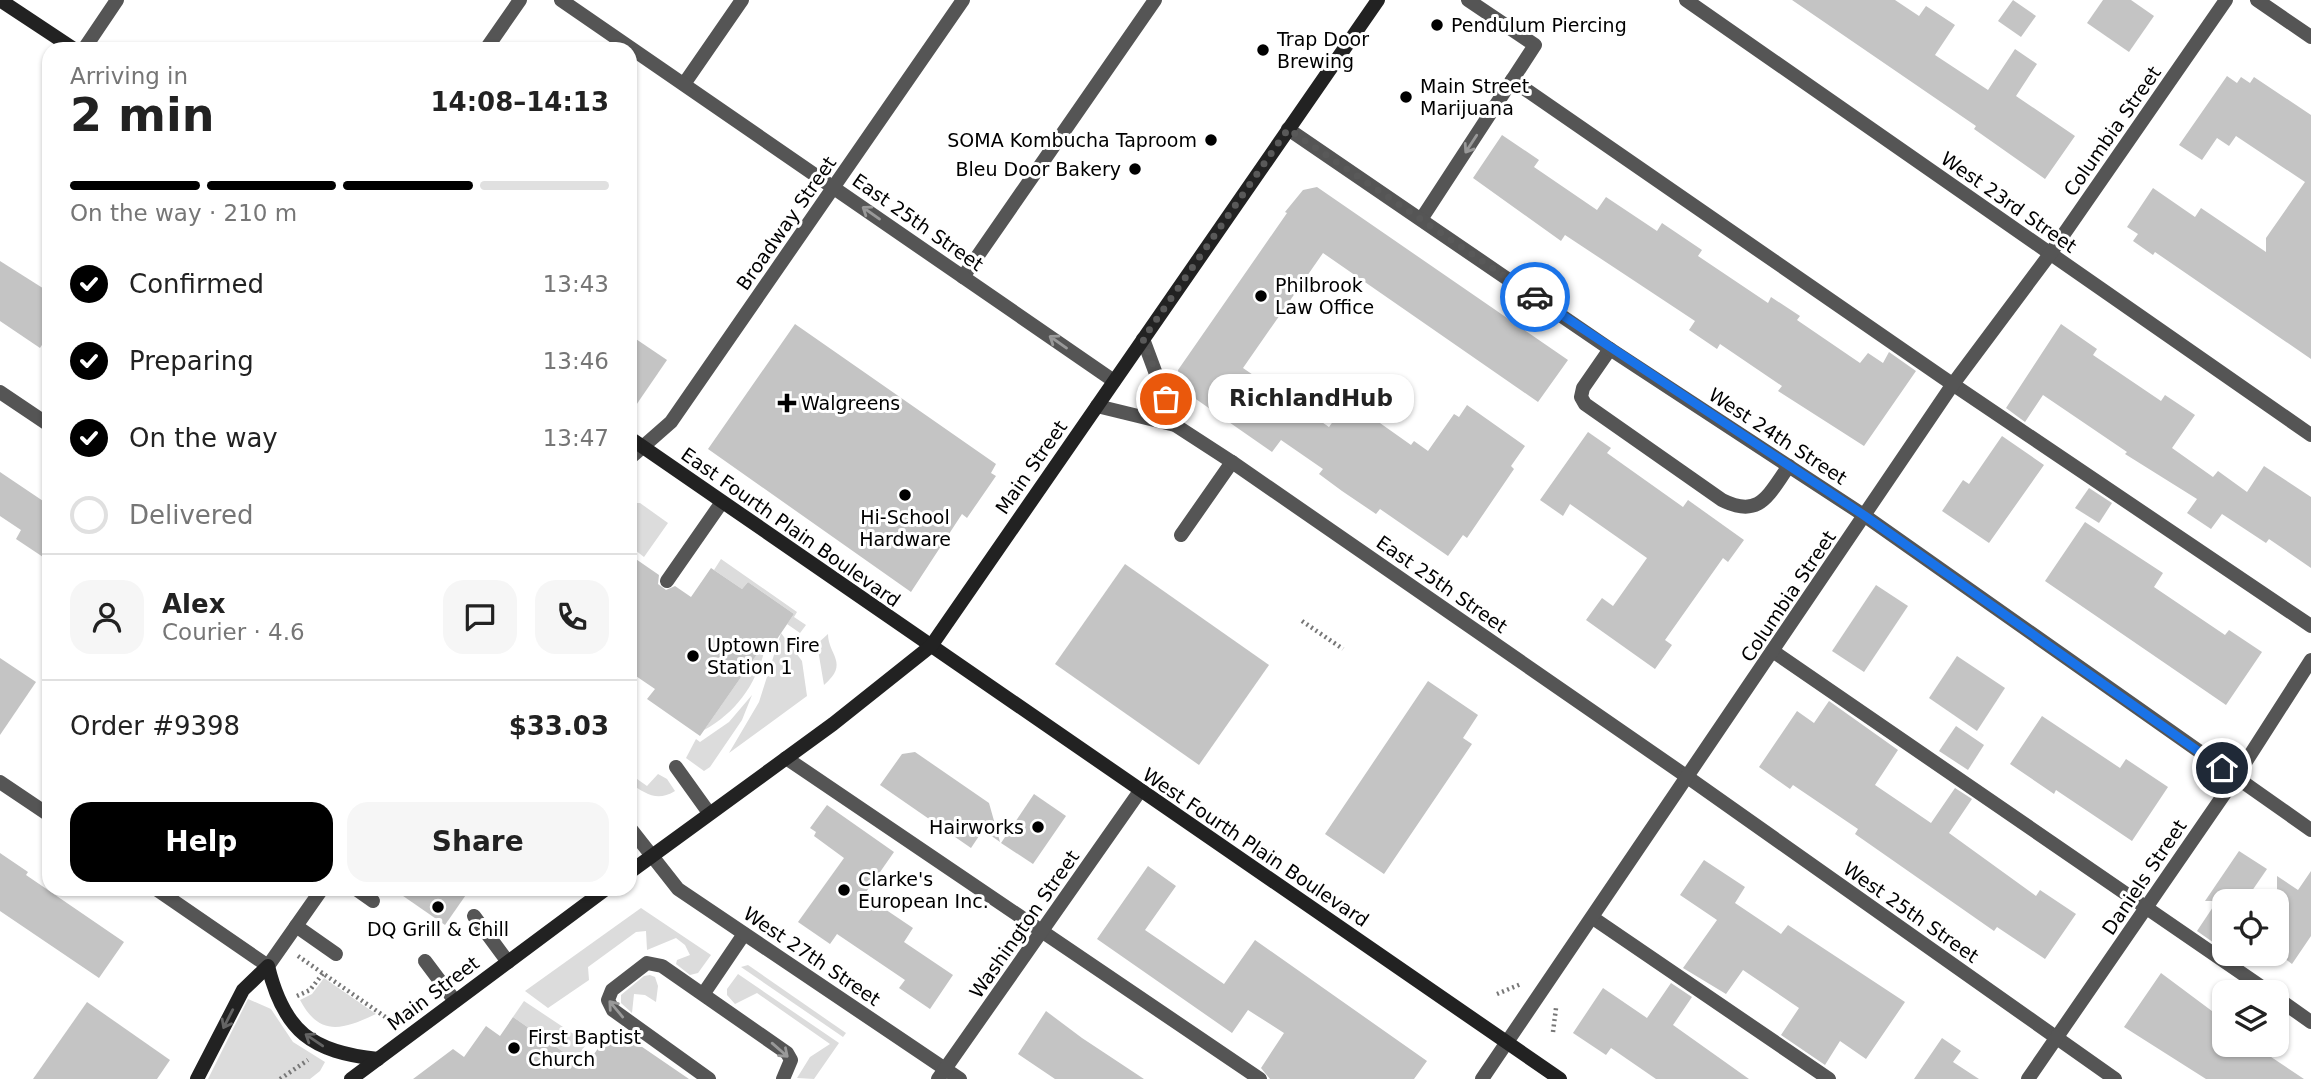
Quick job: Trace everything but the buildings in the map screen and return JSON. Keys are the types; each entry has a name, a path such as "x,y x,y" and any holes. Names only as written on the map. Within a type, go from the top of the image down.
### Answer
{"main road":[{"path":"0,0 63,42"},
{"name":"Main Street","path":"637,867 833,724 931,646 1378,0"},
{"name":"East Fourth Plain Boulevard","path":"637,443 931,646"},
{"name":"West Fourth Plain Boulevard","path":"931,646 1560,1079"},
{"name":"Main Street","path":"357,1077 597,896"},
{"path":"197,1079 243,990 268,967 276,999 300,1031 317,1044 346,1056 378,1059"}],"street":[{"path":"89,42 117,0"},
{"path":"491,42 520,0"},
{"name":"East 25th Street","path":"561,0 622,42"},
{"path":"684,84 742,0"},
{"name":"Broadway Street","path":"637,453 671,422 963,0"},
{"path":"964,276 1155,0"},
{"path":"1422,218 1535,46 1468,0"},
{"name":"West 23rd Street","path":"1686,0 2311,435"},
{"name":"Columbia Street","path":"1482,1079 1593,918 1686,776 1774,652 1953,384 2050,254 2226,0"},
{"path":"2257,0 2311,37"},
{"name":"East 25th Street","path":"637,52 1114,381"},
{"path":"1512,80 1953,384 2311,626"},
{"name":"West 24th Street","path":"1288,129 1422,218 1610,349 1865,516 2311,830"},
{"path":"1143,339 1175,425"},
{"path":"1610,349 1583,388 1581,397 1586,404 1722,500 1740,509 1750,508 1772,490 1789,466"},
{"path":"0,392 42,420"},
{"name":"East 25th Street","path":"1097,406 1175,425 1686,776"},
{"path":"1181,535 1232,462"},
{"path":"667,581 722,502"},
{"path":"1774,652 2252,980"},
{"name":"Daniels Street","path":"2028,1079 2236,777 2311,660"},
{"path":"786,758 1260,1079"},
{"path":"676,767 709,813"},
{"name":"West 25th Street","path":"1686,776 2115,1079"},
{"path":"0,782 42,811"},
{"name":"Washington Street","path":"942,1074 1140,791"},
{"name":"West 27th Street","path":"637,837 678,890 942,1074 960,1079"},
{"path":"166,896 268,967 317,896"},
{"path":"366,896 373,901"},
{"path":"474,916 508,962"},
{"path":"1593,918 1829,1079"},
{"path":"296,926 332,960"},
{"path":"704,993 744,934"},
{"path":"425,961 455,1001"},
{"path":"709,1079 613,1010 608,1000 612,990 647,963 663,966 787,1053 790,1060 783,1079"},
{"path":"2289,1006 2311,1022"}],"path":[{"path":"1302,621 1343,649"},
{"path":"283,946 411,1034"},
{"path":"313,986 332,960"}],"shaded area":[{"path":"637,503 668,523 644,557 637,552"},
{"path":"721,559 797,612 794,617 806,625 800,633 787,624 794,614 748,582 742,589 714,570"},
{"path":"781,633 802,661 807,696 729,753 759,702"},
{"path":"828,634 837,665 836,671 824,685 817,644"},
{"path":"767,640 759,668 746,692 728,713 704,730"},
{"path":"752,695 742,720 710,767 704,771 686,758 696,739 700,742 729,722"},
{"path":"658,774 667,779 675,791 657,796 637,787 637,779 647,786"},
{"path":"641,908 711,955 698,973 690,975 676,964 677,960 690,955 685,945 676,938 647,950 646,931 636,932 588,967 589,980 548,1008 525,991"},
{"path":"748,965 846,1033 843,1037 741,967"},
{"path":"738,974 839,1043 814,1079 797,1078 810,1057 830,1044 757,993 735,1004 727,995 727,989"},
{"path":"644,976 655,977 658,986 656,1002 645,995 634,994 632,1013 621,1003 621,995"},
{"path":"324,978 376,1014 334,1027 316,1020 300,1000 312,994"},
{"path":"248,999 271,1009 293,1042 325,1062 320,1071 310,1079 208,1079"},
{"path":"524,1001 587,1043 575,1060 513,1017"}],"way so far":[{"path":"1166,399 1143,339 1288,129 1535,297"}],"place":[{"name":"Pendulum Piercing","path":"1437,25"},
{"name":"Trap Door Brewing","path":"1263,50"},
{"name":"Main Street Marijuana","path":"1406,97"},
{"name":"SOMA Kombucha Taproom","path":"1211,140"},
{"name":"Bleu Door Bakery","path":"1135,169"},
{"name":"Philbrook Law Office","path":"1261,296"},
{"name":"RichlandHub","path":"1166,399"},
{"name":"Walgreens","path":"787,403"},
{"name":"Hi-School Hardware","path":"905,495"},
{"name":"Uptown Fire Station 1","path":"693,656"},
{"name":"Hairworks","path":"1038,827"},
{"name":"Clarke's European Inc.","path":"844,890"},
{"name":"DQ Grill & Chill","path":"438,907"},
{"name":"First Baptist Church","path":"514,1048"}],"route":[{"path":"1535,297 1865,516 2222,768"}]}
